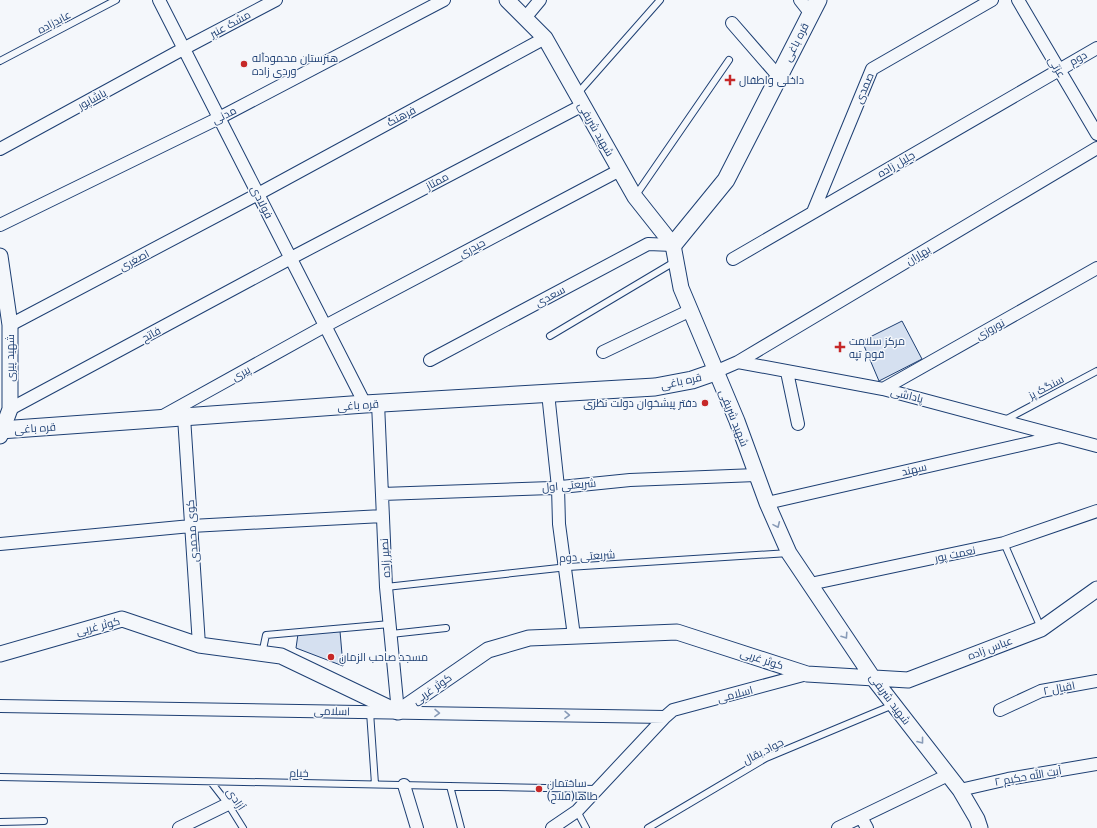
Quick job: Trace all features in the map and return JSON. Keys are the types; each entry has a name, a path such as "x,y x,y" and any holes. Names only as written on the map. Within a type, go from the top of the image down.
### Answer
{"main road":[{"name":"قره باغی","path":"675,253 726,180 814,7"},
{"name":"قره باغی","path":"1,432 156,419 372,404 655,387 692,380 715,372"}],"street":[{"name":"فولادی","path":"159,0 325,326 372,404"},
{"name":"مشک عنبر","path":"183,49 276,0"},
{"name":"مدنی","path":"0,225 219,118 444,0"},
{"name":"شهید شریفى","path":"507,0 545,38 635,197 675,253 681,288 715,372 737,421 767,503 789,553 873,678 960,790 977,819 980,828"},
{"path":"525,18 540,0"},
{"path":"800,0 814,7"},
{"name":"صمدی","path":"813,212 872,69 992,0"},
{"name":"عزتی","path":"1018,0 1097,134"},
{"path":"732,23 778,77"},
{"name":"فرهنگ","path":"258,194 545,38"},
{"name":"دوم","path":"1059,69 1097,48"},
{"name":"پاشاپور","path":"0,149 183,49"},
{"name":"جلیل زاده","path":"732,259 1059,69"},
{"name":"ممتاز","path":"291,258 580,99"},
{"name":"بهاران","path":"738,362 1097,148"},
{"name":"حیدری","path":"325,326 620,170"},
{"name":"اصغری","path":"10,325 258,194"},
{"name":"سعدی","path":"430,360 648,244 675,253"},
{"name":"شهید پیری","path":"0,256 3,299 10,325 10,409 1,432"},
{"name":"فاتح","path":"10,409 291,258"},
{"name":"نوروزی","path":"883,389 1097,268"},
{"path":"603,352 691,310"},
{"name":"پیری","path":"156,419 325,326"},
{"path":"715,372 738,362"},
{"name":"پاداشی","path":"738,362 883,389 1005,420 1097,446"},
{"path":"787,372 798,424"},
{"path":"548,393 558,487 559,524 574,636"},
{"name":"نصیر زاده","path":"372,404 382,494 386,587 398,712"},
{"name":"کوی محمدی","path":"184,417 199,645"},
{"name":"سهند","path":"767,503 1062,436"},
{"name":"شریعتی اول","path":"382,494 558,487 630,480 756,475"},
{"name":"نعمت پور","path":"810,584 1004,543 1097,511"},
{"path":"0,544 191,526 383,516"},
{"name":"عباس زاده","path":"873,678 908,680 1041,628 1097,589"},
{"name":"کوثر غربی","path":"0,654 122,619 199,645 281,656 398,712 488,650 529,638 677,632 807,674 873,678"},
{"name":"اسلامی","path":"552,828 577,811 673,710 807,674"},
{"name":"اقبال ۲","path":"1000,710 1040,691 1097,681"},
{"name":"اسلامی","path":"0,706 665,717"},
{"name":"آیت الله حکیم ۲","path":"960,790 1008,779 1097,764"},
{"path":"838,828 864,823 948,775"},
{"path":"404,785 417,828"},
{"path":"179,828 228,804"}],"lane":[{"name":"عابدزاده","path":"0,61 116,0"},
{"path":"580,99 660,0"},
{"path":"635,197 729,60"},
{"path":"550,336 675,253"},
{"name":"سنگک پز","path":"1005,420 1097,371"},
{"path":"1004,543 1041,628"},
{"name":"شریعتی دوم","path":"386,587 565,567 789,553"},
{"path":"262,654 266,635 446,628"},
{"name":"جواد بقال","path":"648,828 766,758 893,705"},
{"path":"370,712 375,784"},
{"name":"خیام","path":"0,777 598,789"},
{"name":"آزادی","path":"211,782 228,804 242,828"},
{"path":"450,786 461,828"},
{"path":"577,811 586,828"},
{"path":"0,822 44,821"}],"building":[{"path":"902,321 922,359 879,381 862,341"},
{"name":"مسجد صاحب الزمان","path":"340,631 343,666 296,648 298,634"}],"place":[{"name":"هنرستان محمودآله وردی زاده","path":"244,64"},
{"name":"داخلی واطفال","path":"730,80"},
{"name":"مرکز سلامت قوم تپه","path":"840,347"},
{"name":"دفتر پیشخوان دولت نظری","path":"705,403"},
{"name":"مسجد صاحب الزمان","path":"331,657"},
{"name":"ساختمان طاها(فلاح)","path":"539,789"}]}
